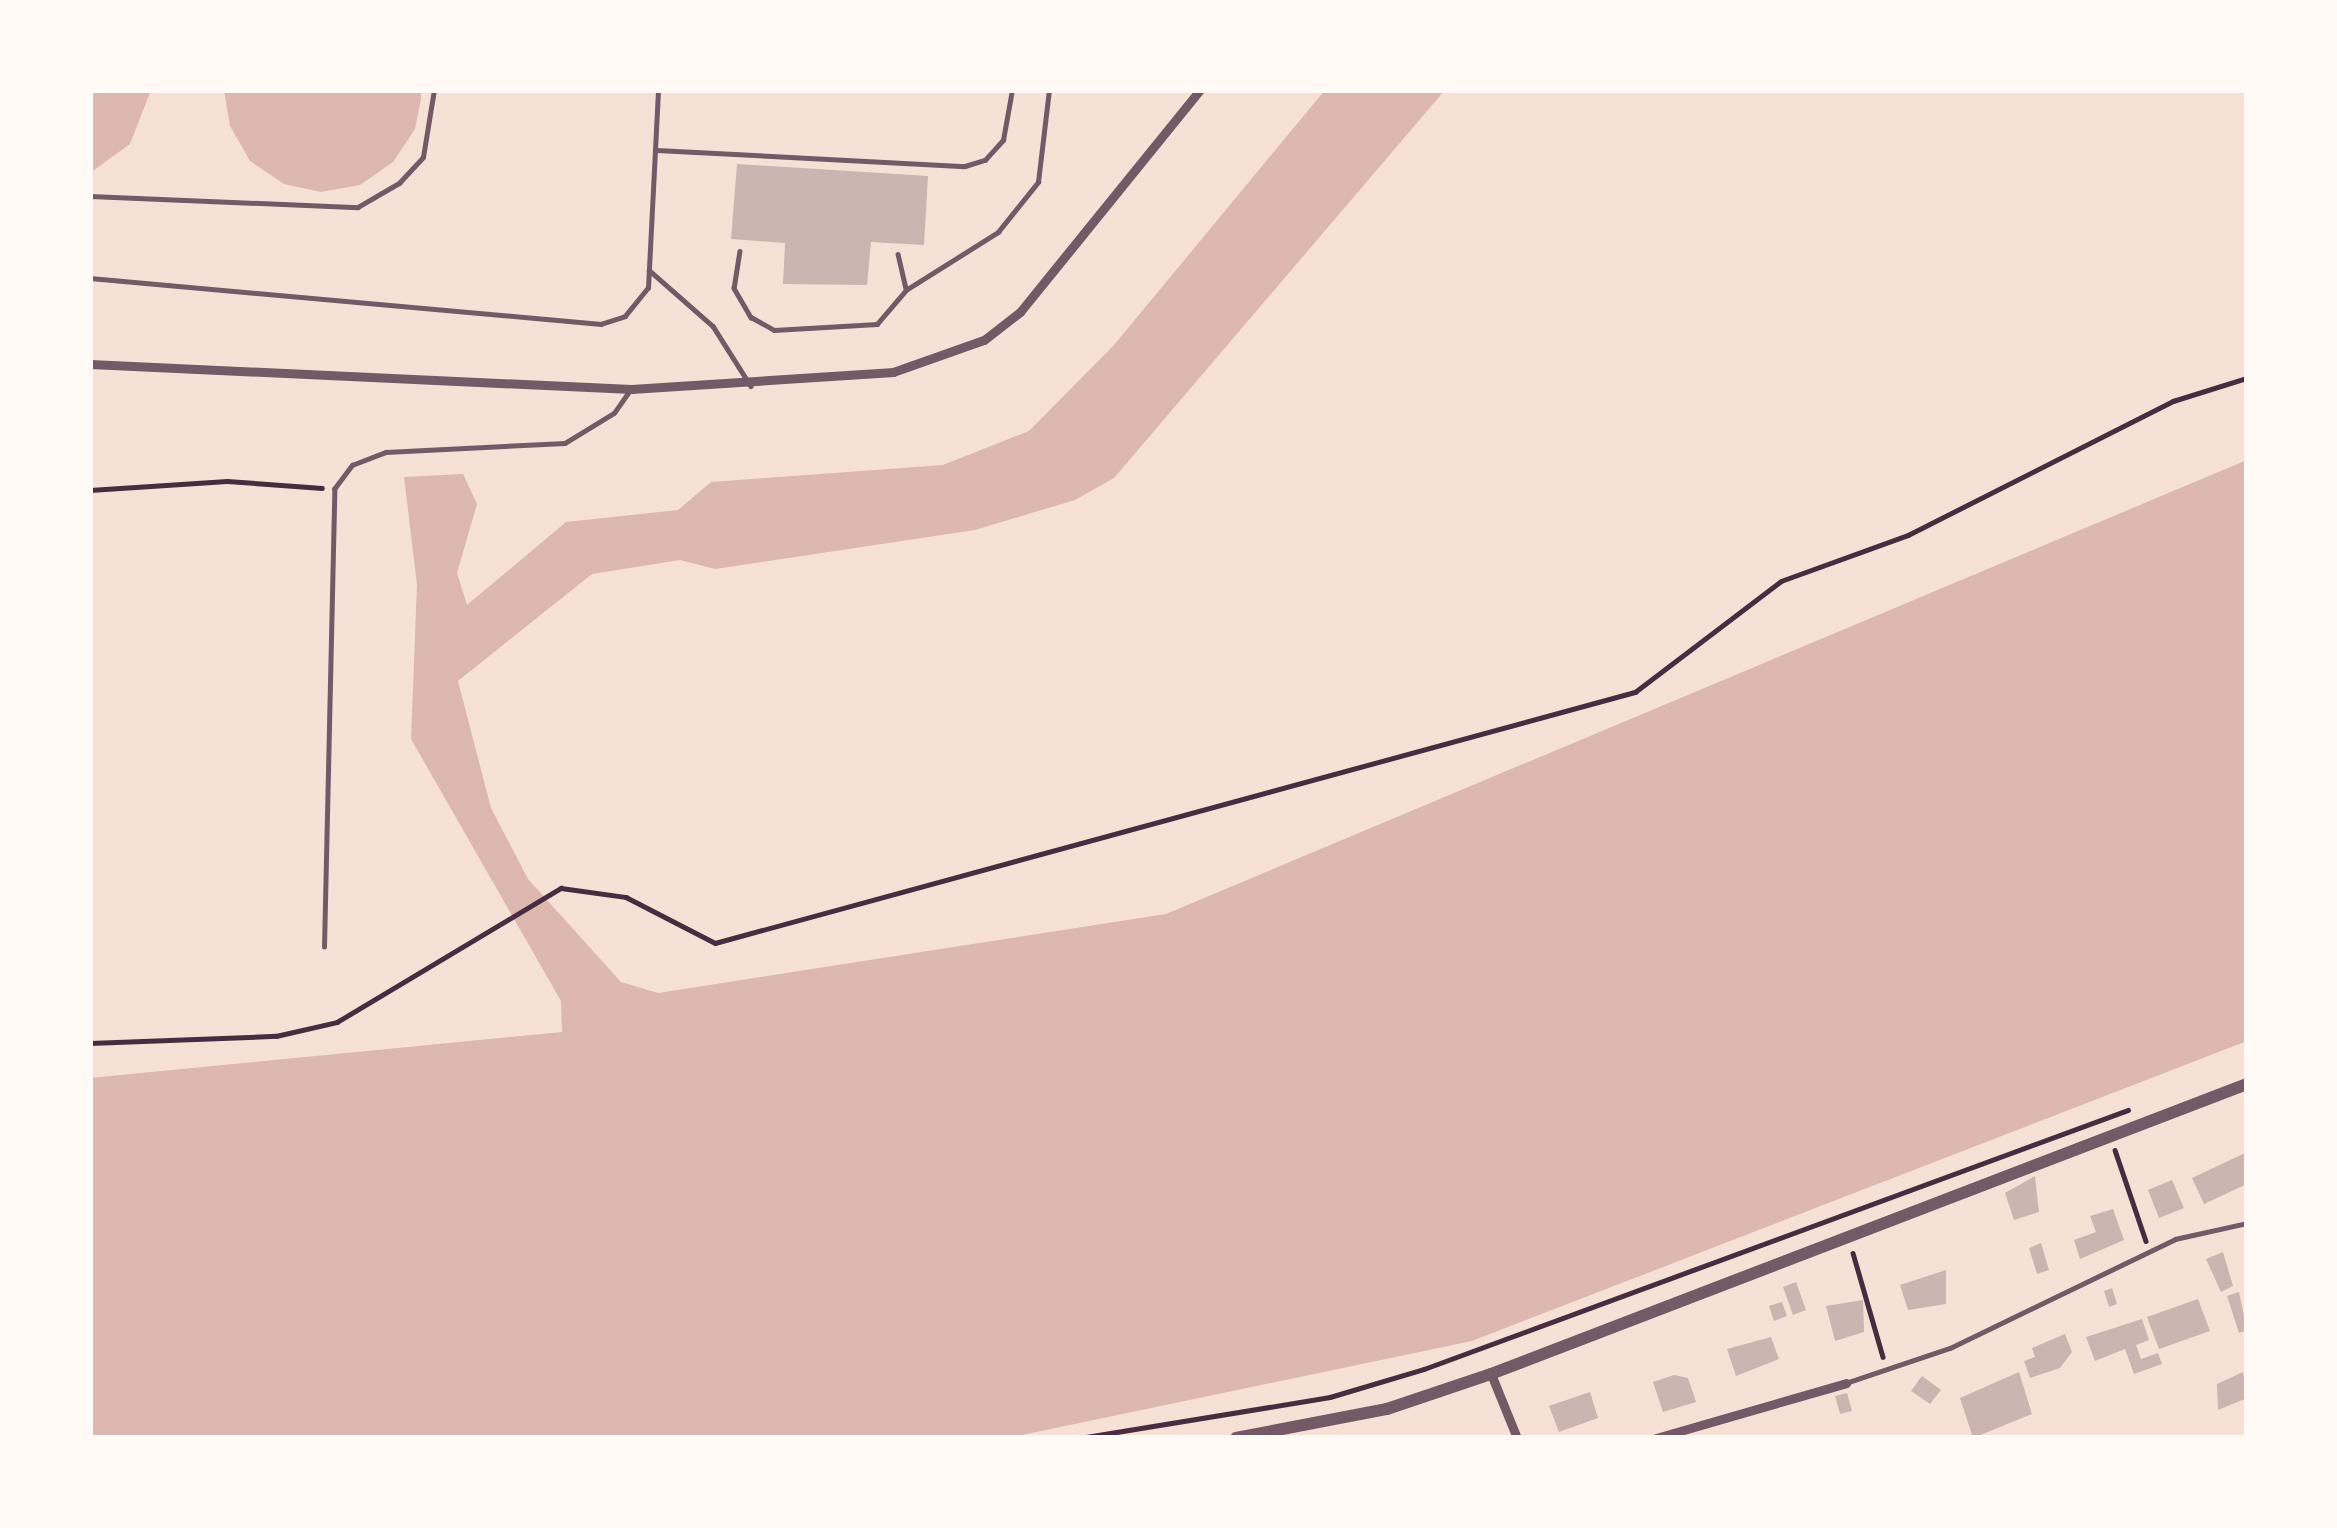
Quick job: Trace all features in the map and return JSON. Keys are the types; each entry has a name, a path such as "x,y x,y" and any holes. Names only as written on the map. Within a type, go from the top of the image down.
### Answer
{"street":[{"path":"90,364 632,389 751,386 893,372 984,340 1019,312 1200,90"},
{"path":"1236,1438 1387,1409 1491,1374 2109,1133 2140,1114 2247,1084"},
{"path":"1491,1374 1517,1438"},
{"path":"1656,1438 1846,1383"}],"lane":[{"path":"90,196 358,207 399,183 423,157 434,90"},
{"path":"90,278 601,324 625,316 648,288 658,90"},
{"path":"656,150 965,166 985,160 1003,140 1012,90"},
{"path":"740,251 734,288 751,317 774,331 877,324 906,290 998,232 1038,182 1049,90"},
{"path":"898,254 906,290"},
{"path":"649,270 713,326 751,386"},
{"path":"324,947 334,489 352,465 386,452 565,443 614,413 632,389"},
{"path":"1846,1383 1888,1374 2175,1239 2247,1223"}],"path":[{"path":"90,1042 275,1036 337,1022 492,922 561,888 626,897 715,944 844,913 1092,834 1635,692 1781,581 1908,536 2174,401 2247,378"},
{"path":"90,490 227,482 334,489"},
{"path":"1079,1438 1330,1397 1424,1369 1727,1262 1910,1184 2140,1114"},
{"path":"2109,1133 2150,1252"},
{"path":"1847,1233 1888,1374"}],"shaded area":[{"path":"90,90 151,90 130,144 90,173"},
{"path":"224,90 421,90 421,99 415,129 393,162 360,185 321,192 284,184 250,161 230,126"},
{"path":"1325,90 1445,90 1114,478 1075,500 975,530 715,569 680,560 592,574 458,681 491,808 528,879 621,982 658,993 1166,914 2247,460 2247,1041 1472,1341 1008,1438 90,1438 90,1078 562,1032 561,1001 411,739 417,585 404,477 463,474 477,504 457,573 467,605 566,522 678,510 711,482 943,465 1029,431 1114,345"}],"building":[{"path":"737,164 928,176 924,245 871,242 867,285 783,284 785,243 731,239"},
{"path":"2247,1152 2247,1184 2204,1204 2192,1178"},
{"path":"2035,1176 2039,1212 2014,1220 2005,1193"},
{"path":"2172,1180 2184,1208 2159,1218 2148,1190"},
{"path":"2113,1209 2124,1240 2080,1259 2074,1240 2096,1232 2090,1216"},
{"path":"2041,1243 2049,1270 2037,1274 2029,1248"},
{"path":"2223,1252 2233,1286 2221,1292 2206,1259"},
{"path":"1946,1270 1946,1304 1908,1310 1900,1285"},
{"path":"1796,1282 1806,1310 1793,1315 1783,1287"},
{"path":"2112,1288 2117,1304 2109,1307 2104,1291"},
{"path":"2239,1292 2247,1330 2239,1333 2227,1296"},
{"path":"2198,1299 2210,1331 2159,1349 2147,1317"},
{"path":"1863,1300 1864,1332 1835,1341 1826,1306"},
{"path":"1782,1302 1787,1316 1774,1321 1769,1306"},
{"path":"2142,1319 2149,1340 2136,1345 2141,1359 2158,1353 2162,1364 2134,1374 2125,1349 2095,1361 2086,1337"},
{"path":"2065,1334 2072,1352 2060,1368 2030,1378 2024,1361 2035,1357 2032,1348"},
{"path":"1771,1337 1779,1359 1736,1376 1727,1349"},
{"path":"2019,1372 2032,1414 1973,1438 1960,1398"},
{"path":"2243,1372 2247,1398 2218,1410 2217,1384"},
{"path":"1674,1375 1688,1378 1696,1402 1663,1412 1653,1382"},
{"path":"1922,1376 1941,1390 1930,1404 1911,1391"},
{"path":"1590,1392 1598,1418 1559,1432 1549,1406"},
{"path":"1847,1393 1852,1411 1840,1414 1835,1396"}]}
